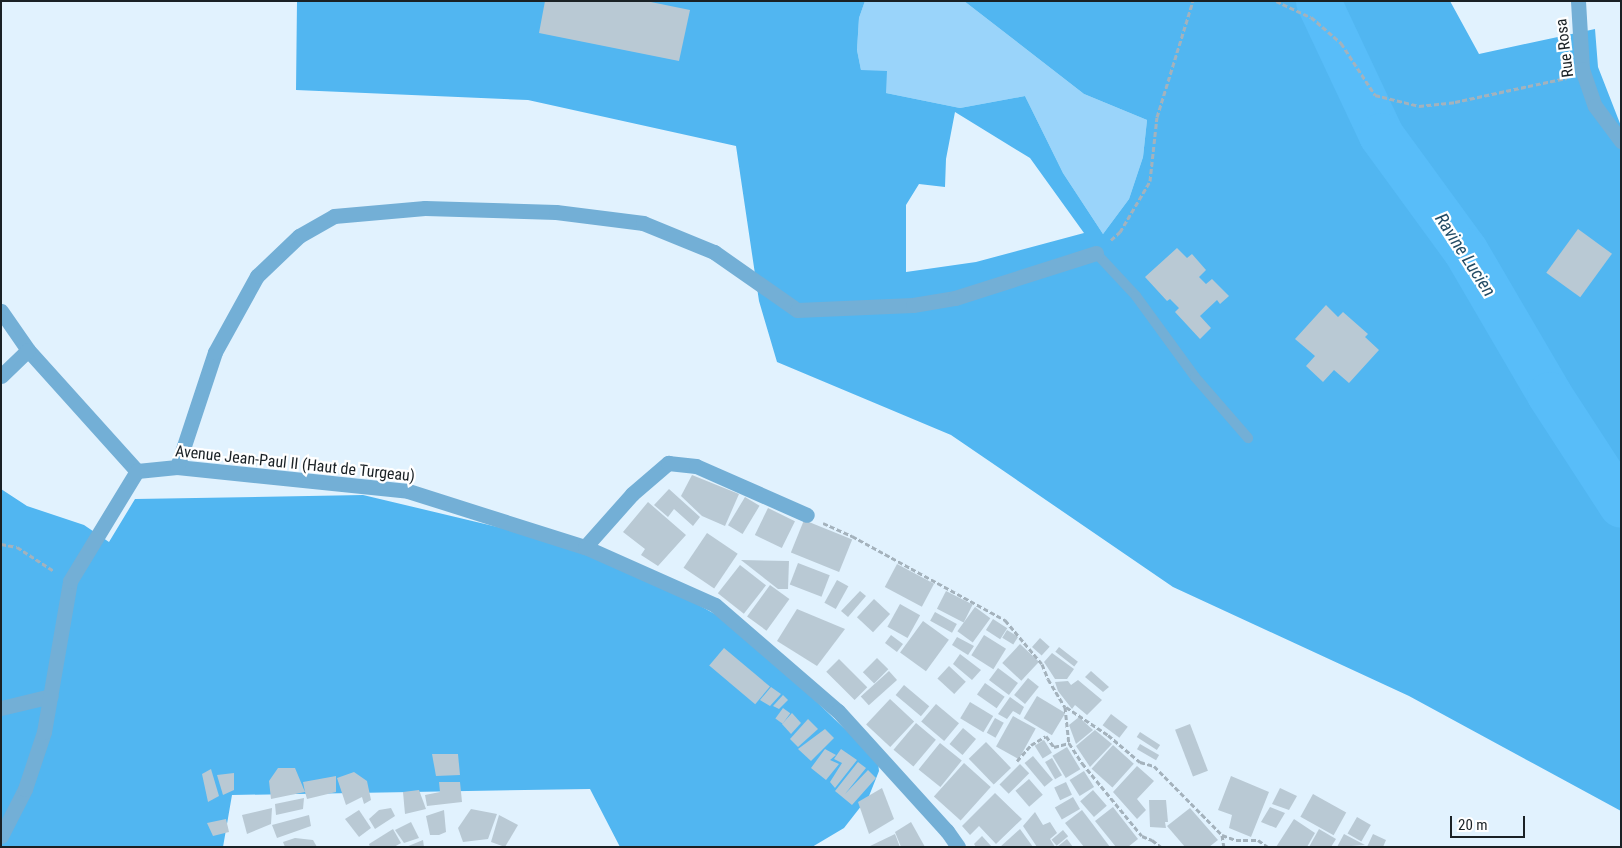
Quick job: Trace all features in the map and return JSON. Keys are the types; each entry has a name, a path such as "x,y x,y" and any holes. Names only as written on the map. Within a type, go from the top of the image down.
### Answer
{"street":[{"name":"Rue Rosa","path":"1578,1 1582,69 1596,106 1621,141"},
{"path":"177,467 215,352 257,276 299,236 334,216 425,208 556,212 643,223 714,252 797,310 913,305 955,298 1096,253"},
{"path":"1,312 28,350 137,471 70,581 44,732 25,789 1,836"},
{"path":"1,376 28,350"},
{"path":"585,547 632,494 668,463 696,466 807,516"},
{"name":"Avenue Jean-Paul II (Haut de Turgeau)","path":"137,471 177,467 408,491 585,547 715,605 838,711 948,831 958,847"},
{"path":"1,708 51,696"}],"lane":[{"path":"1096,253 1136,296 1195,376 1248,438"}],"path":[{"path":"1096,253 1120,232 1150,181 1157,117 1193,1"},
{"path":"1276,1 1311,17 1341,43 1375,95 1419,106 1456,102 1562,79"},
{"path":"807,516 852,536 1005,620 1042,664 1048,679 1065,707 1069,743 1101,788 1142,836 1152,840 1161,847"},
{"path":"1,544 17,547 70,581"},
{"path":"1065,707 1108,735 1140,762 1154,766 1222,835 1236,840 1258,840 1268,847"},
{"path":"1017,762 1032,745 1046,736 1054,747 1069,743"},
{"path":"1222,835 1224,847"}],"shaded area":[{"path":"297,1 865,1 859,18 857,50 861,70 887,71 886,93 960,108 1025,96 1063,173 1103,234 1129,199 1143,157 1147,120 1084,94 964,1 1450,1 1479,54 1595,29 1598,67 1621,126 1621,811 1409,696 1173,587 951,435 777,362 759,301 736,146 528,100 296,90","holes":["955,112 1030,158 1084,233 976,262 906,272 906,205 919,184 945,187 946,159"]},
{"path":"865,1 964,1 1084,94 1147,120 1143,157 1129,199 1103,234 1063,173 1025,96 960,108 886,93 861,70 857,50 859,18"},
{"path":"1,489 27,506 84,525 109,542 135,499 363,495 603,552 740,628 878,761 879,771 869,796 844,828 812,847 620,847 590,789 232,795 223,847 1,847"}],"building":[{"path":"545,1 646,1 690,10 679,61 539,33"},
{"path":"1578,229 1612,254 1580,297 1546,273"},
{"path":"1177,248 1187,258 1192,254 1206,270 1199,277 1206,284 1212,279 1229,296 1220,304 1217,300 1200,316 1211,328 1200,339 1175,312 1179,308 1170,299 1167,301 1145,277"},
{"path":"1326,305 1338,317 1343,312 1368,334 1365,337 1379,350 1349,383 1334,370 1323,382 1306,366 1315,356 1295,339"},
{"path":"692,475 739,494 725,526 702,516 681,496"},
{"path":"669,489 700,517 693,526 674,509 668,517 654,505"},
{"path":"745,497 760,506 743,534 728,525"},
{"path":"648,502 686,535 658,566 641,555 645,549 623,532"},
{"path":"768,508 795,521 782,548 755,535"},
{"path":"804,520 852,539 839,572 791,552"},
{"path":"707,533 738,554 714,589 684,568"},
{"path":"741,560 789,561 788,589 778,589"},
{"path":"798,563 830,575 821,597 790,584"},
{"path":"897,564 934,584 922,607 885,587"},
{"path":"740,565 766,585 744,614 718,593"},
{"path":"837,580 848,586 836,609 824,603"},
{"path":"770,585 789,599 766,631 747,617"},
{"path":"860,591 866,596 848,617 841,611"},
{"path":"946,591 973,605 964,622 937,609"},
{"path":"874,599 890,614 873,632 857,617"},
{"path":"900,604 920,615 908,638 887,627"},
{"path":"975,607 990,618 973,642 957,631"},
{"path":"797,609 845,629 817,666 777,641"},
{"path":"935,612 957,624 952,633 930,621"},
{"path":"993,619 1007,628 1000,639 986,630"},
{"path":"923,621 949,640 926,671 900,653"},
{"path":"1007,630 1018,637 1013,645 1002,638"},
{"path":"891,635 903,644 897,652 885,643"},
{"path":"984,635 1006,649 993,669 971,655"},
{"path":"957,637 974,646 968,655 952,645"},
{"path":"1040,638 1050,647 1042,656 1032,647"},
{"path":"1020,644 1039,662 1021,681 1002,663"},
{"path":"1059,647 1078,662 1074,667 1055,652"},
{"path":"724,648 770,687 755,704 709,666"},
{"path":"1052,653 1074,669 1067,679 1055,679 1044,662"},
{"path":"960,654 981,670 972,680 953,664"},
{"path":"877,658 888,669 874,683 863,672"},
{"path":"839,659 867,687 855,700 826,672"},
{"path":"949,666 966,682 954,694 937,678"},
{"path":"998,668 1018,683 1009,695 989,680"},
{"path":"889,671 897,680 869,705 861,696"},
{"path":"1091,671 1109,687 1103,692 1085,677"},
{"path":"1028,678 1039,687 1025,704 1014,695"},
{"path":"1078,680 1102,700 1087,715 1075,705 1072,709 1058,691 1055,682 1068,681 1071,685"},
{"path":"985,683 1005,697 997,708 977,694"},
{"path":"904,685 929,706 921,716 896,695"},
{"path":"771,687 781,694 770,706 760,700"},
{"path":"783,695 788,700 779,709 773,706"},
{"path":"1037,696 1065,713 1052,735 1024,718"},
{"path":"1010,697 1024,707 1020,715 1013,711 1007,719 998,714"},
{"path":"890,699 914,722 890,747 866,725"},
{"path":"970,702 993,716 983,732 960,718"},
{"path":"936,704 959,723 944,741 921,722"},
{"path":"783,708 790,713 783,724 775,719"},
{"path":"792,713 801,723 791,734 782,724"},
{"path":"1111,714 1128,727 1119,738 1103,725"},
{"path":"1013,716 1036,729 1019,759 996,747"},
{"path":"1079,717 1093,730 1076,744 1069,725"},
{"path":"995,718 1004,723 996,738 987,733"},
{"path":"808,719 818,729 798,747 790,739"},
{"path":"916,723 936,740 913,767 894,750"},
{"path":"1190,724 1208,771 1193,776 1175,730"},
{"path":"963,728 976,739 963,755 950,744"},
{"path":"825,729 834,738 811,761 798,749"},
{"path":"1095,730 1112,744 1090,767 1076,746"},
{"path":"1140,732 1160,745 1157,750 1137,737"},
{"path":"1044,740 1052,753 1043,759 1035,746"},
{"path":"986,742 1011,768 994,785 969,759"},
{"path":"940,743 962,761 940,787 919,769"},
{"path":"1140,744 1159,755 1156,760 1137,749"},
{"path":"1113,745 1134,764 1112,788 1092,769"},
{"path":"1067,747 1080,769 1066,778 1052,756"},
{"path":"825,749 836,755 830,760 839,764 826,780 811,768"},
{"path":"841,749 857,760 835,788 830,782 842,763 834,759"},
{"path":"432,754 458,754 460,775 436,776"},
{"path":"1033,756 1053,780 1044,787 1025,763"},
{"path":"1052,758 1062,775 1055,779 1045,762"},
{"path":"858,762 866,768 845,794 868,770 876,778 852,805 835,791"},
{"path":"964,763 991,787 961,821 934,796"},
{"path":"1020,764 1029,773 1009,794 999,785"},
{"path":"1137,766 1154,781 1137,799 1146,810 1137,819 1113,792"},
{"path":"278,768 295,768 305,792 271,799 269,781"},
{"path":"211,769 219,796 208,802 202,774"},
{"path":"1084,771 1094,787 1080,796 1070,780"},
{"path":"354,772 367,781 371,800 364,804 362,797 346,805 337,778"},
{"path":"234,773 234,790 223,795 217,775"},
{"path":"336,776 336,792 307,799 303,782"},
{"path":"1231,776 1269,792 1251,837 1229,828 1232,815 1218,810"},
{"path":"1029,779 1043,795 1029,807 1015,791"},
{"path":"439,782 460,782 462,802 427,806 425,795 440,792"},
{"path":"1066,782 1072,795 1060,800 1054,787"},
{"path":"882,788 894,819 869,834 858,802"},
{"path":"1280,788 1297,796 1289,810 1272,804"},
{"path":"419,790 426,809 405,814 403,792"},
{"path":"1093,790 1107,806 1094,817 1080,801"},
{"path":"995,793 1022,819 996,844 979,826 970,835 962,826"},
{"path":"1313,794 1346,812 1334,835 1300,817"},
{"path":"1073,797 1080,809 1062,820 1055,808"},
{"path":"304,798 303,809 276,815 275,804"},
{"path":"1149,800 1166,800 1168,822 1165,822 1166,828 1150,827"},
{"path":"1113,807 1138,839 1128,847 1116,847 1095,821"},
{"path":"1270,807 1285,813 1276,828 1261,822"},
{"path":"272,808 271,824 247,834 242,815"},
{"path":"391,808 395,816 375,829 369,819 379,810"},
{"path":"1190,808 1218,840 1209,847 1185,847 1167,826"},
{"path":"471,809 497,814 488,839 463,842 458,828"},
{"path":"359,810 371,828 359,837 345,819"},
{"path":"444,810 446,832 439,835 430,835 426,816"},
{"path":"1082,810 1110,847 1084,847 1065,823"},
{"path":"1035,812 1043,825 1050,822 1057,833 1050,839 1055,847 1037,847 1023,826"},
{"path":"309,815 311,826 277,838 272,825"},
{"path":"499,815 518,825 505,847 491,842"},
{"path":"1357,817 1371,825 1361,841 1348,833"},
{"path":"226,819 229,832 213,836 207,823"},
{"path":"1294,819 1315,833 1307,847 1276,847"},
{"path":"411,822 419,838 404,843 395,830"},
{"path":"911,822 925,847 901,847 895,832"},
{"path":"393,829 401,843 394,847 370,847 369,844"},
{"path":"1020,829 1033,847 1000,847"},
{"path":"1319,829 1336,839 1331,847 1309,847"},
{"path":"1063,830 1068,836 1057,846 1052,840"},
{"path":"895,834 900,847 868,847"},
{"path":"1344,834 1365,845 1337,847"},
{"path":"1373,834 1386,840 1383,847 1367,847"},
{"path":"982,836 992,847 976,847 974,844"},
{"path":"295,838 313,840 317,847 285,847 283,842"},
{"path":"1067,839 1073,847 1057,847"},
{"path":"423,840 424,847 406,847"}],"waterway":[{"name":"Ravine Lucien","path":"1318,1 1381,135 1465,250 1549,394 1621,505"}]}
